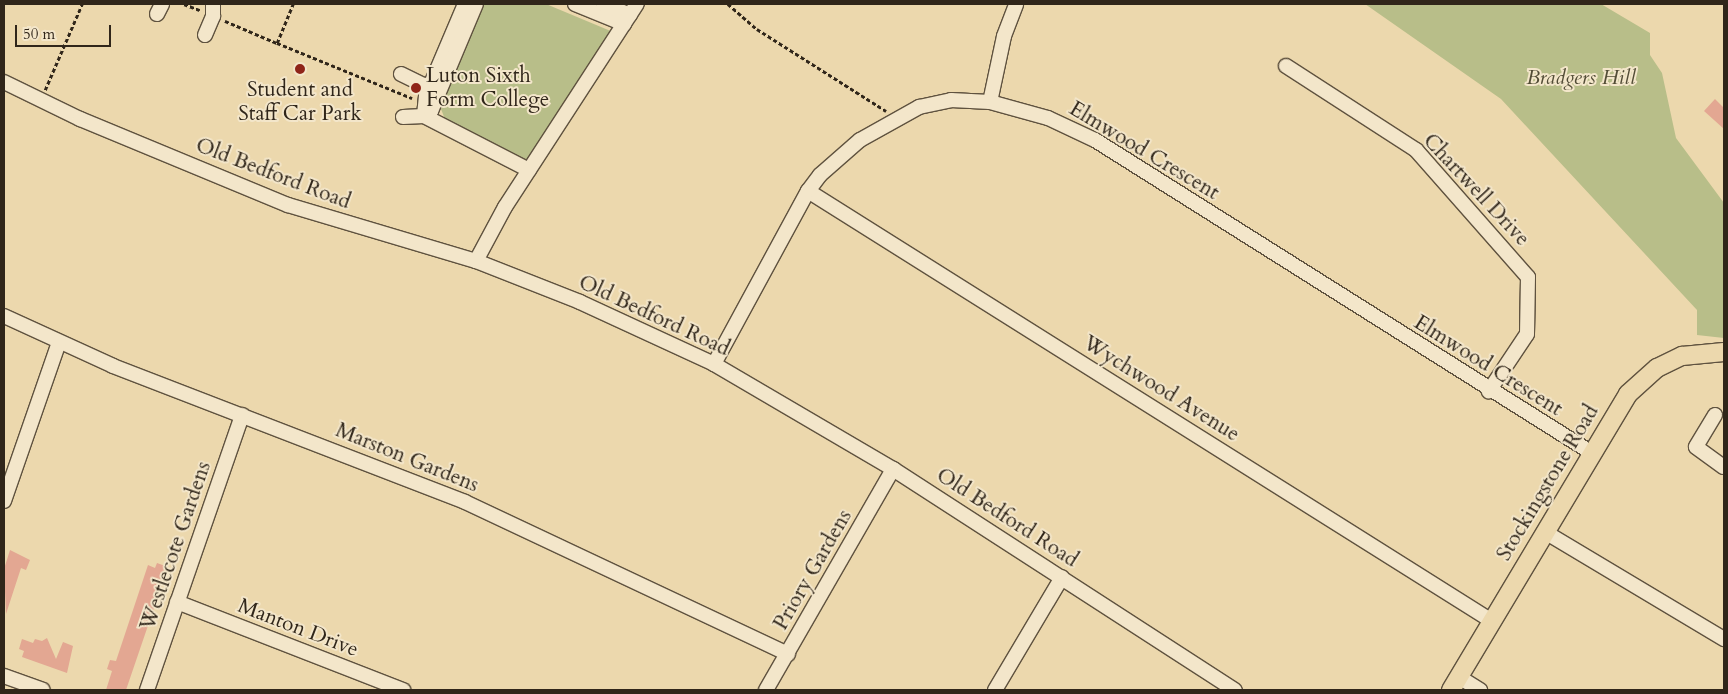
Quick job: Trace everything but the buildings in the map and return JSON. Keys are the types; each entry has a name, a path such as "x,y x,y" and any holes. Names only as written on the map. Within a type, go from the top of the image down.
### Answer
{"main road":[{"name":"Stockingstone Road","path":"1455,684 1628,394 1657,368 1682,356 1724,352"}],"street":[{"path":"424,116 426,96 464,4"},
{"path":"403,117 424,116 432,111 476,4"},
{"path":"575,4 630,14"},
{"path":"603,4 630,14"},
{"path":"990,102 1004,36 1016,4"},
{"path":"206,34 213,10"},
{"path":"476,262 529,170 630,14"},
{"name":"Chartwell Drive","path":"1286,66 1416,150 1528,277 1527,334 1489,391"},
{"path":"438,68 432,74 424,77 402,71 430,86 445,80"},
{"name":"Old Bedford Road","path":"4,82 40,100 288,205 476,262 580,302 714,364 893,469 1062,577 1228,688"},
{"name":"Elmwood Crescent","path":"714,364 808,191 820,175 860,140 919,106 951,100 990,102 1048,118 1095,140 1489,391 1592,453"},
{"path":"424,116 529,170"},
{"name":"Wychwood Avenue","path":"808,191 1492,621"},
{"name":"Marston Gardens","path":"4,316 59,342 465,502 788,654"},
{"path":"4,500 59,342"},
{"name":"Westlecote Gardens","path":"147,690 242,415"},
{"path":"1715,416 1696,447 1724,467"},
{"name":"Priory Gardens","path":"766,690 893,469"},
{"path":"1545,532 1724,639"},
{"path":"995,690 1062,577"},
{"name":"Manton Drive","path":"177,602 403,690"},
{"path":"4,676 43,690"},
{"path":"1455,684 1480,690"}],"path":[{"path":"40,100 82,4"},
{"path":"184,4 213,10 277,43 417,100"},
{"path":"277,43 293,4"},
{"path":"728,4 757,29 897,118"}],"green space":[{"path":"481,4 546,4 613,32 525,164 446,122 441,109"},
{"name":"Bradgers Hill","path":"1365,4 1601,4 1650,33 1650,55 1662,73 1676,138 1724,203 1724,338 1697,335 1697,310 1501,99"}],"place":[{"name":"Student and Staff Car Park","path":"300,69"},
{"name":"Luton Sixth Form College","path":"416,88"}]}
